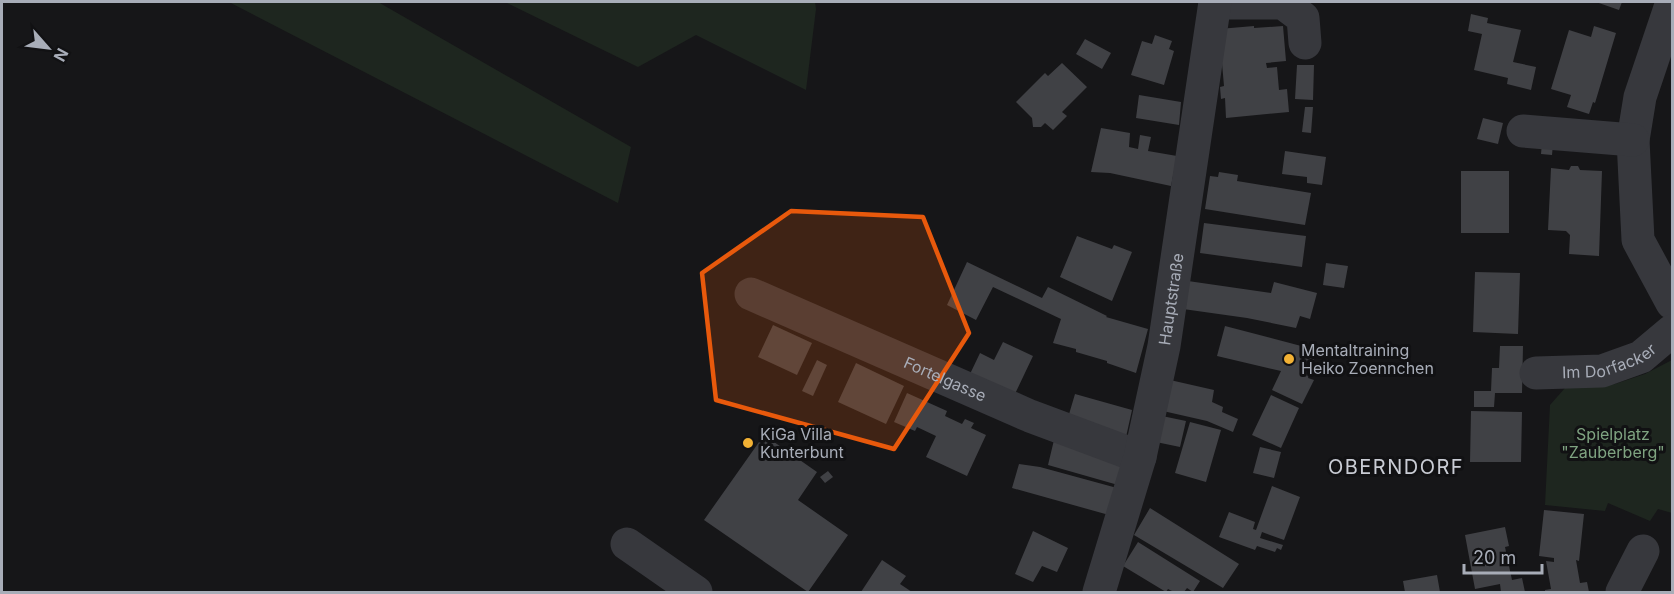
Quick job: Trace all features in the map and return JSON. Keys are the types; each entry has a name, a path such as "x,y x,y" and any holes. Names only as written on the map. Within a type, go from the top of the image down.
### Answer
{"street":[{"path":"1215,2 1283,3 1303,18 1305,43"},
{"name":"Hauptstraße","path":"1099,592 1140,457 1164,346 1215,2"},
{"path":"1672,2 1640,97 1632,140 1638,240 1672,303"},
{"path":"1523,131 1632,140"},
{"name":"Fortelgasse","path":"751,294 1030,416 1140,457"},
{"name":"Im Dorfacker","path":"1536,373 1602,371 1641,357 1672,331"},
{"path":"627,544 696,592"},
{"path":"1622,592 1643,551"}],"highlighted area":[{"path":"791,211 923,217 969,333 894,449 716,400 702,273"}],"green space":[{"path":"229,2 378,2 631,147 618,203"},
{"path":"505,2 815,2 806,90 696,35 638,67"},
{"name":"Spielplatz \"Zauberberg\"","path":"1672,360 1672,513 1658,509 1650,521 1608,503 1605,511 1545,505 1550,405 1565,388 1615,384 1645,374"}],"building":[{"path":"1596,2 1622,2 1619,10"},
{"path":"1471,14 1488,18 1487,23 1521,30 1513,62 1536,67 1531,90 1507,84 1508,78 1474,70 1482,34 1468,31"},
{"path":"1254,26 1254,28 1283,26 1286,61 1266,63 1267,68 1277,67 1279,90 1287,89 1289,112 1226,118 1225,98 1221,99 1220,87 1224,86 1219,29"},
{"path":"1594,26 1616,33 1595,103 1593,102 1589,114 1567,107 1571,95 1551,89 1569,30 1591,37"},
{"path":"1155,35 1172,41 1169,49 1174,51 1164,85 1131,75 1142,41 1152,44"},
{"path":"1085,39 1111,53 1102,69 1076,54"},
{"path":"1062,63 1087,87 1062,112 1067,116 1053,130 1045,123 1041,127 1033,127 1032,118 1016,102 1045,73 1048,76"},
{"path":"1297,65 1314,65 1313,100 1295,99"},
{"path":"1139,95 1181,102 1179,125 1136,118"},
{"path":"1305,107 1313,107 1311,133 1302,132"},
{"path":"1483,118 1503,123 1498,144 1477,139"},
{"path":"1101,128 1130,133 1129,147 1138,149 1140,135 1151,137 1148,151 1177,156 1171,186 1110,173 1091,172"},
{"path":"1542,143 1553,144 1552,155 1541,154"},
{"path":"1285,151 1326,157 1322,185 1307,183 1307,177 1282,174"},
{"path":"1571,166 1578,166 1580,170 1602,171 1599,256 1569,254 1570,235 1566,231 1548,230 1551,168 1569,170"},
{"path":"1461,171 1509,171 1509,233 1461,233"},
{"path":"1219,172 1238,175 1237,181 1311,193 1305,225 1205,209 1210,176 1218,177"},
{"path":"1204,223 1306,236 1302,267 1200,253"},
{"path":"1077,236 1112,249 1114,245 1132,252 1112,301 1060,277"},
{"path":"967,262 1042,298 1048,287 1106,317 1148,329 1136,373 1076,352 1076,349 1053,343 1061,319 993,287 976,320 947,305"},
{"path":"1326,263 1348,266 1344,288 1323,285"},
{"path":"1475,272 1520,273 1518,334 1473,332"},
{"path":"1188,281 1271,293 1274,282 1317,293 1310,319 1300,316 1296,328 1183,309"},
{"path":"773,325 812,343 797,375 758,357"},
{"path":"1225,326 1305,347 1315,356 1308,378 1314,380 1302,404 1272,390 1281,371 1217,356"},
{"path":"1003,342 1033,356 1014,396 970,374 980,353 994,360"},
{"path":"1500,346 1523,346 1522,393 1495,393 1494,407 1474,407 1474,391 1491,391 1492,368 1499,368"},
{"path":"817,360 827,365 813,396 802,391"},
{"path":"856,363 904,386 886,424 838,402"},
{"path":"1170,380 1214,390 1212,402 1223,407 1222,412 1238,419 1233,432 1207,421 1163,411"},
{"path":"907,393 947,411 945,416 962,424 965,419 974,423 971,428 986,435 967,476 926,457 936,436 917,427 915,431 894,422"},
{"path":"1075,394 1132,410 1126,437 1067,421"},
{"path":"1271,395 1299,408 1281,448 1252,435"},
{"path":"1471,411 1522,412 1521,462 1470,462"},
{"path":"1162,416 1186,421 1180,447 1156,442"},
{"path":"1190,422 1221,430 1206,482 1175,473"},
{"name":"KiGa Villa Kunterbunt","path":"764,435 817,472 798,500 848,535 808,592 704,520"},
{"path":"1054,440 1125,460 1118,485 1048,465"},
{"path":"1260,447 1281,452 1274,478 1253,473"},
{"path":"1019,464 1040,467 1117,488 1109,515 1012,488"},
{"path":"828,471 833,477 825,483 820,477"},
{"path":"1272,486 1300,497 1284,540 1262,532 1260,538 1283,545 1281,550 1277,548 1275,552 1257,546 1255,550 1219,537 1229,512 1255,522 1253,529 1256,530"},
{"path":"1150,508 1239,564 1223,588 1134,535"},
{"path":"1544,510 1584,514 1579,561 1576,560 1580,583 1587,582 1589,592 1545,592 1551,589 1546,561 1554,562 1554,558 1539,556"},
{"path":"1505,527 1509,546 1505,547 1512,580 1522,578 1525,592 1501,592 1500,584 1475,589 1465,535"},
{"path":"1033,531 1068,548 1057,572 1042,566 1033,582 1015,574"},
{"path":"1138,542 1200,581 1193,592 1187,588 1184,592 1174,592 1168,589 1166,592 1123,566"},
{"path":"882,560 906,576 900,584 912,592 861,592"},
{"path":"1437,575 1440,592 1405,592 1403,581"}],"place":[{"name":"Mentaltraining Heiko Zoennchen","path":"1289,359"},
{"name":"KiGa Villa Kunterbunt","path":"748,443"}],"district":[{"name":"OBERNDORF","path":"1396,467"}]}
